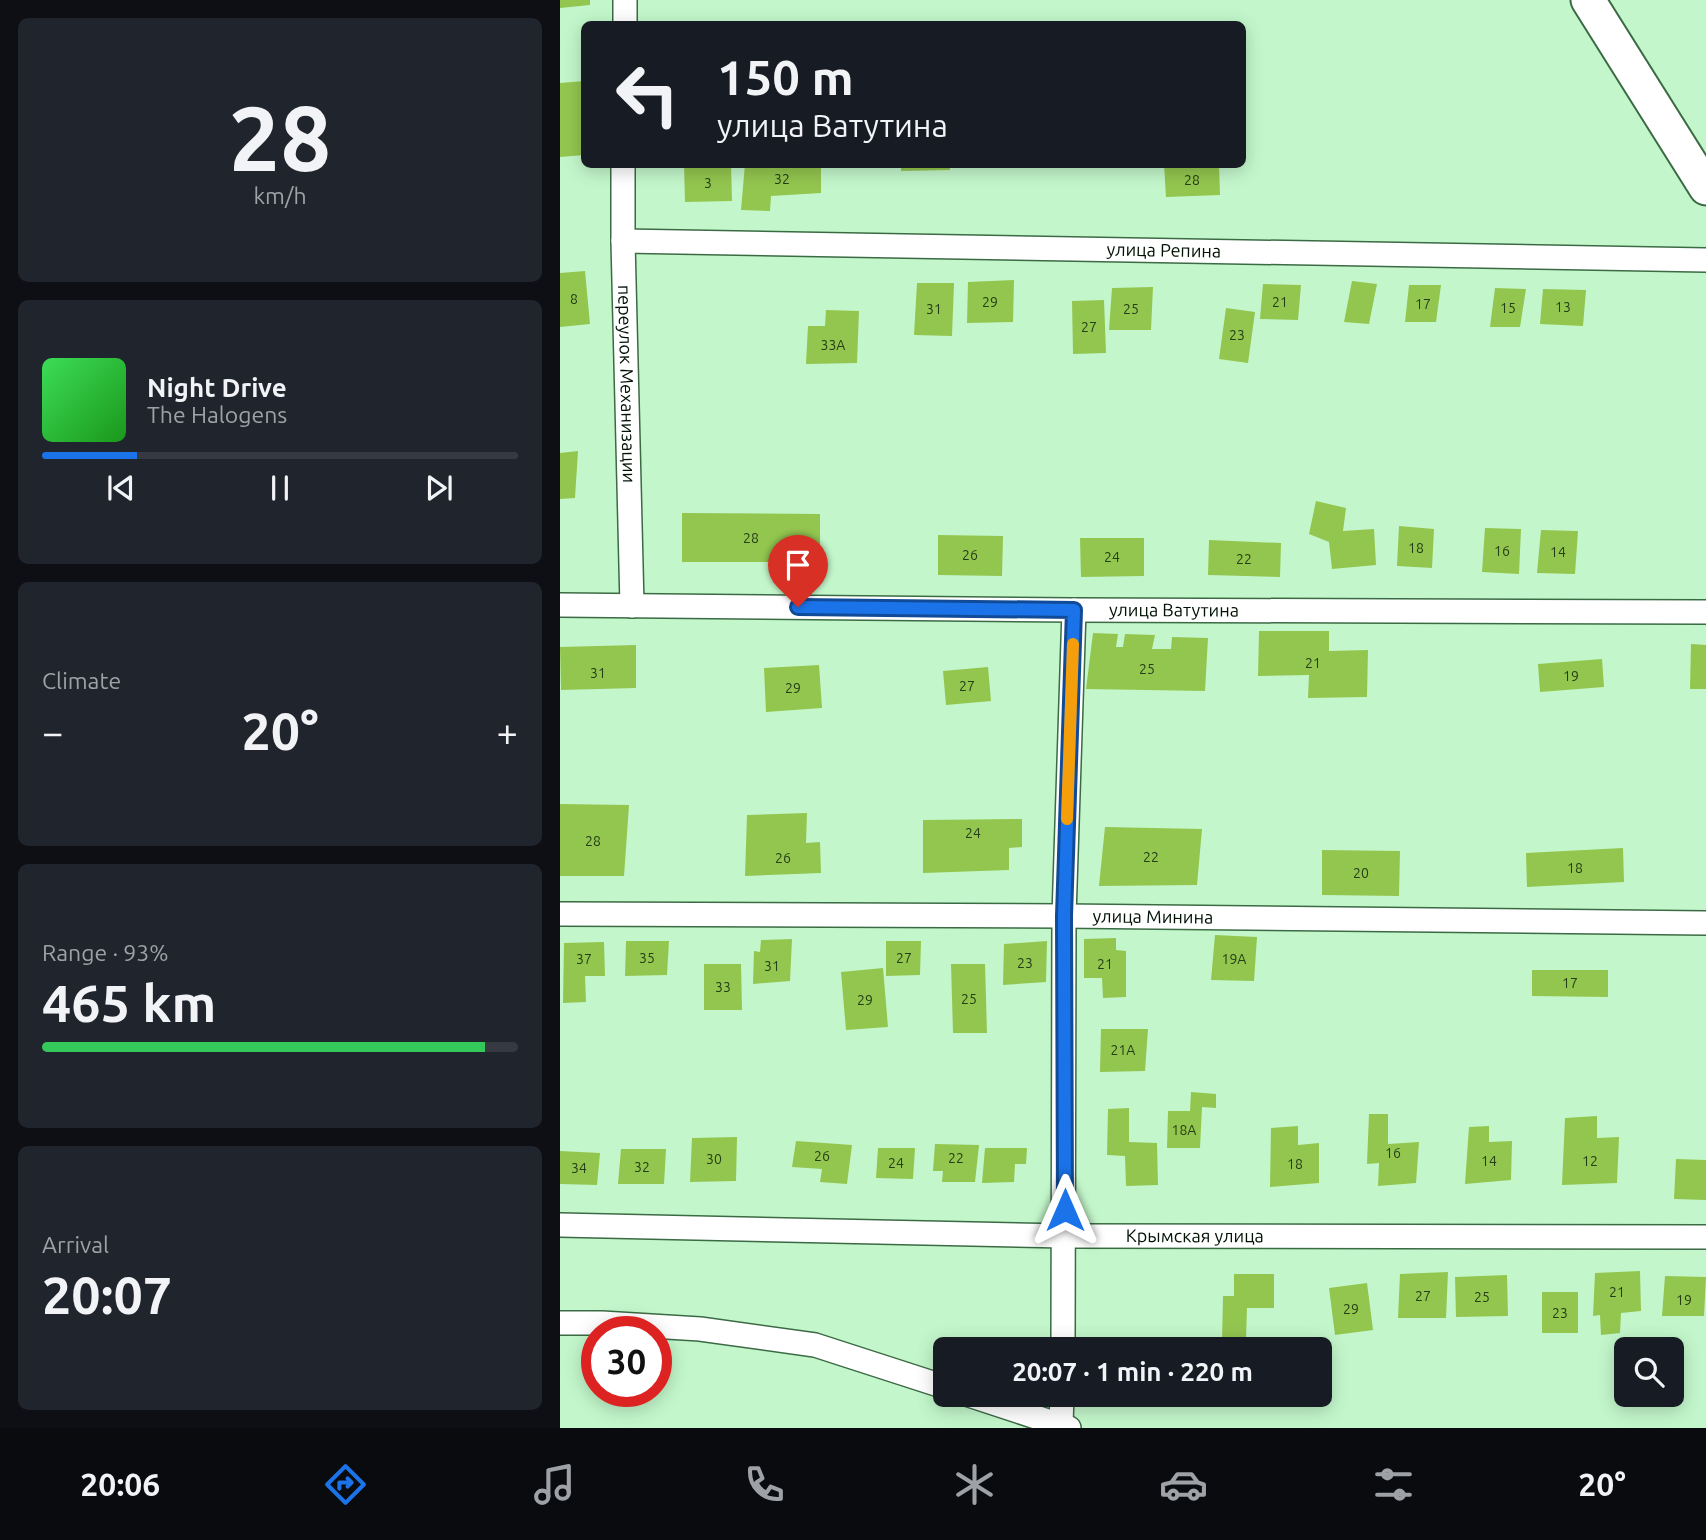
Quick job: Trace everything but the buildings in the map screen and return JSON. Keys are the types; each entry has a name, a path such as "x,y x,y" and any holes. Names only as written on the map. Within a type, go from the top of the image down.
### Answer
{"street":[{"path":"625,0 625,21"},
{"path":"1588,0 1706,188"},
{"name":"переулок Механизации","path":"624,168 623,241 632,606"},
{"name":"улица Репина","path":"623,241 1706,260"},
{"name":"улица Ватутина","path":"560,605 1706,612"},
{"path":"1063,1337 1064,916 1074,610"},
{"name":"улица Минина","path":"560,914 1706,923"},
{"name":"Крымская улица","path":"560,1225 1065,1236 1706,1237"},
{"path":"560,1323 700,1329 815,1345 933,1383"},
{"path":"1007,1407 1065,1426 1063,1407"}],"slow traffic":[{"path":"1067,819 1073,644"}],"route":[{"path":"798,607 1074,610 1064,916 1065,1210"}]}
